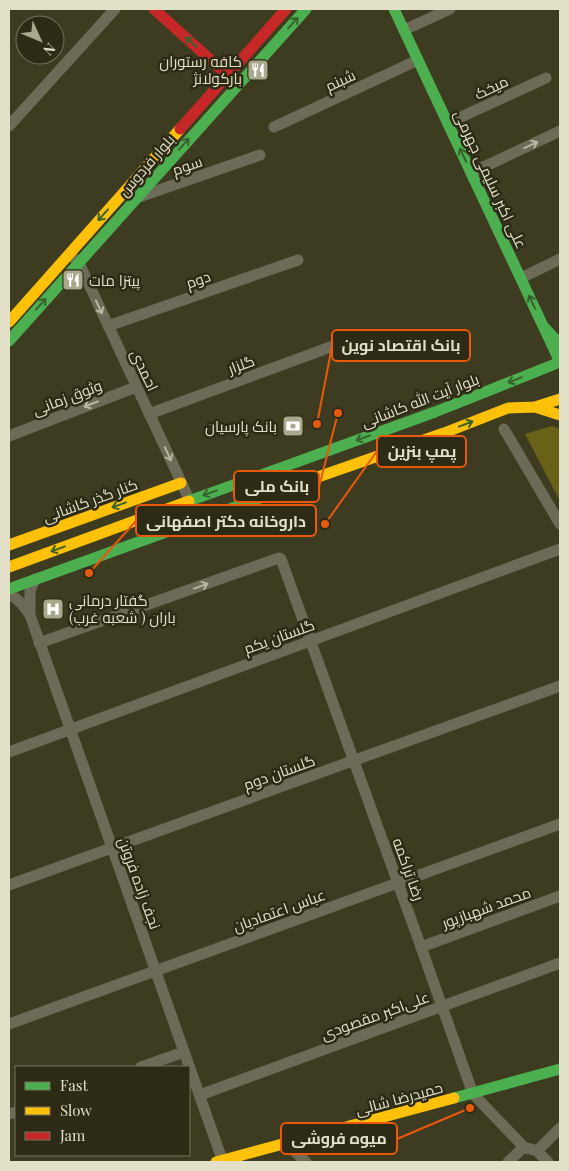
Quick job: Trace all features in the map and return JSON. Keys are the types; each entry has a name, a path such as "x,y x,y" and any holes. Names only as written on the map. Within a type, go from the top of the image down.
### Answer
{"main road":[{"path":"154,9 238,84"},
{"name":"بلوار فردوس","path":"9,322 286,9"},
{"name":"بلوار فردوس","path":"9,341 306,9"},
{"name":"علی اکبر سلیمی جهرمی","path":"394,9 560,362"},
{"path":"543,326 560,344"},
{"name":"بلوار آیت الله کاشانی","path":"9,567 435,412 560,362"},
{"path":"9,591 444,433 552,389"},
{"path":"508,408 535,407 560,398"},
{"path":"535,407 560,415"},
{"name":"کنار گذر کاشانی","path":"9,545 181,483"},
{"name":"حمیدرضا شالی","path":"221,1161 560,1069"}],"street":[{"path":"9,126 115,9"},
{"path":"404,30 450,9"},
{"name":"شبنم","path":"274,127 418,60"},
{"name":"میخک","path":"448,123 546,78"},
{"path":"471,173 560,131"},
{"name":"سوم","path":"136,198 260,155"},
{"path":"126,189 136,198"},
{"name":"احمدی","path":"69,254 79,263 190,501"},
{"path":"521,278 560,259"},
{"name":"دوم","path":"108,326 298,260"},
{"name":"گلزار","path":"149,414 344,342"},
{"name":"وثوق زمانی","path":"9,436 136,387"},
{"path":"504,429 560,524"},
{"name":"گلستان یکم","path":"9,752 560,549"},
{"name":"رضا تراکمه","path":"39,643 280,558 421,947 472,1094 524,1147 537,1151 548,1162"},
{"name":"نجف زاده فروتن","path":"36,580 30,591 30,615 189,1066"},
{"name":"نجف زاده فروتن","path":"9,591 30,615"},
{"name":"گلستان دوم","path":"9,885 560,686"},
{"name":"عباس اعتمادیان","path":"9,1024 560,824"},
{"name":"محمد شهبازپور","path":"421,947 560,896"},
{"name":"علی‌اکبر مقصودی","path":"200,1095 560,964"},
{"path":"145,1066 184,1052"},
{"name":"نجف زاده فروتن","path":"190,1068 221,1161"},
{"path":"537,1151 560,1128"},
{"path":"287,1144 306,1162"},
{"path":"508,1162 524,1147"}],"shaded area":[{"path":"552,426 560,429 560,501 525,434"}],"traffic: fast":[{"path":"9,341 306,9"},
{"path":"394,9 560,362"},
{"path":"543,326 560,344"},
{"path":"189,501 435,412 560,362"},
{"path":"9,589 315,478"},
{"path":"454,1098 560,1069"}],"traffic: slow":[{"path":"9,322 180,129"},
{"path":"315,478 444,433 508,408 535,407 560,399"},
{"path":"535,407 560,415"},
{"path":"9,545 181,483"},
{"path":"9,567 189,501"},
{"path":"216,1162 454,1098"}],"traffic: jam":[{"path":"154,9 234,81"},
{"path":"180,129 286,9"}],"place":[{"name":"کافه رستوران بارکولانژ","path":"258,70"},
{"name":"پیتزا مات","path":"73,280"},
{"name":"بانک ملی","path":"338,413"},
{"name":"بانک اقتصاد نوین","path":"317,424"},
{"name":"بانک پارسیان","path":"293,426"},
{"name":"پمپ بنزین","path":"325,524"},
{"name":"داروخانه دکتر اصفهانی","path":"89,573"},
{"name":"گفتار درمانی باران ( شعبه غرب)","path":"53,609"},
{"name":"میوه فروشی","path":"470,1108"}]}
